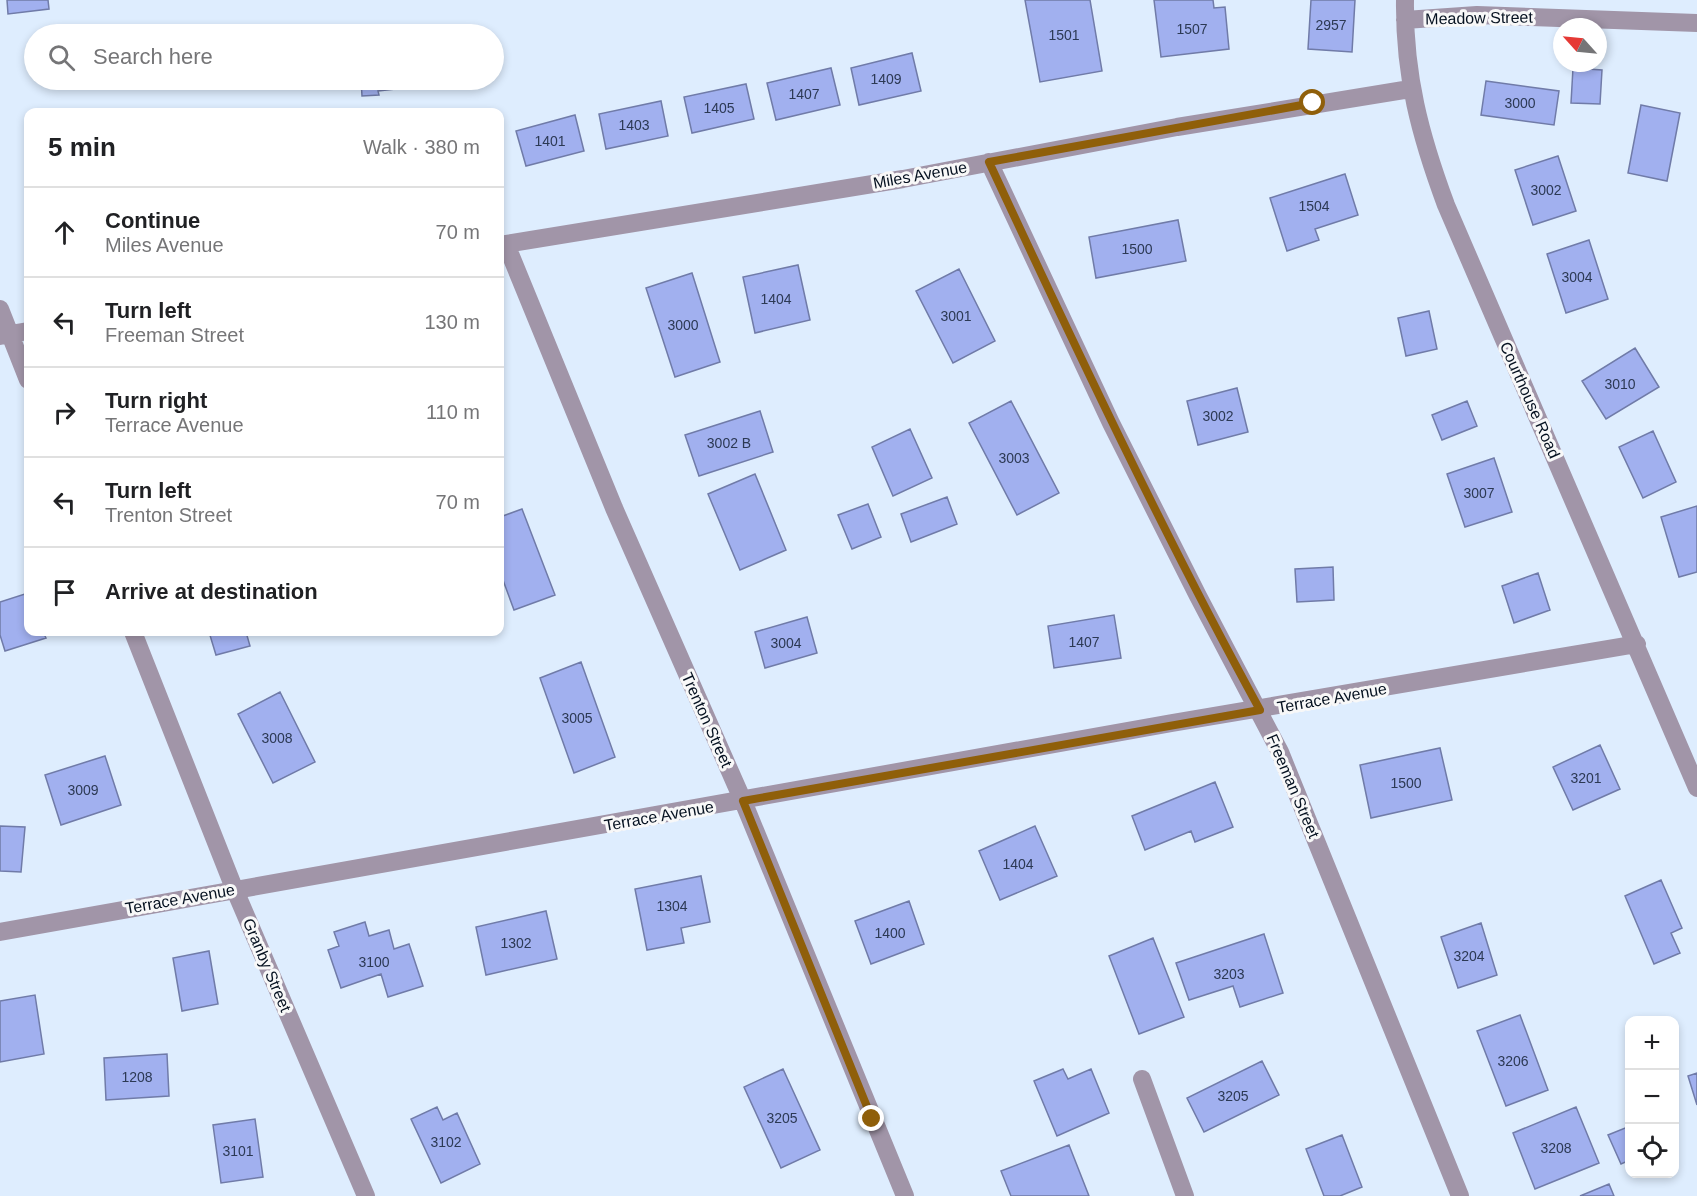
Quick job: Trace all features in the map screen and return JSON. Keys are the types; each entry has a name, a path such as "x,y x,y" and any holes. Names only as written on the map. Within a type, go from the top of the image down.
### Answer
{"street":[{"name":"Courthouse Road","path":"1405,0 1410,89 1424,148 1446,205 1637,644 1697,788"},
{"name":"Meadow Street","path":"1405,20 1478,15 1697,23"},
{"name":"Miles Avenue","path":"504,245 989,162 1177,126 1410,89"},
{"name":"Freeman Street","path":"989,162 1111,423 1280,752 1460,1196"},
{"name":"Trenton Street","path":"504,247 614,508 743,801 905,1196"},
{"path":"0,309 5,335 24,372"},
{"path":"5,335 24,332"},
{"name":"Granby Street","path":"135,636 234,888 366,1196"},
{"name":"Terrace Avenue","path":"0,932 234,888 488,847 1637,644"},
{"path":"1142,1079 1185,1196"}],"building":[{"path":"7,0 48,0 49,9 8,14"},
{"path":"1025,0 1090,0 1102,71 1040,82"},
{"path":"1154,0 1213,0 1214,8 1225,7 1229,49 1161,57"},
{"path":"1311,0 1355,0 1352,52 1308,49"},
{"path":"912,53 921,91 859,105 851,68"},
{"path":"831,68 840,105 776,120 767,83"},
{"path":"1573,72 1602,72 1600,104 1571,103"},
{"path":"1486,81 1559,91 1554,125 1481,115"},
{"path":"746,84 754,119 692,133 684,97"},
{"path":"362,90 386,90 378,91 379,95 362,96"},
{"path":"661,101 668,136 606,149 599,114"},
{"path":"1641,105 1680,113 1667,181 1628,173"},
{"path":"575,115 584,151 526,166 516,131"},
{"path":"1558,156 1576,211 1533,225 1515,170"},
{"path":"1345,174 1358,215 1315,229 1319,240 1287,251 1270,198"},
{"path":"1178,220 1186,261 1096,278 1089,237"},
{"path":"1589,240 1608,299 1566,313 1547,254"},
{"path":"798,265 810,320 755,333 743,277"},
{"path":"959,269 995,341 953,363 916,291"},
{"path":"692,273 720,362 675,377 646,288"},
{"path":"1429,311 1437,349 1406,356 1398,318"},
{"path":"1635,348 1659,387 1606,419 1582,381"},
{"path":"1237,388 1248,432 1198,445 1187,401"},
{"path":"1011,401 1059,493 1017,515 969,423"},
{"path":"1467,401 1477,426 1442,440 1432,415"},
{"path":"760,411 773,452 699,476 685,435"},
{"path":"910,429 932,478 893,496 872,447"},
{"path":"1653,431 1676,482 1643,498 1619,447"},
{"path":"1494,458 1512,512 1465,527 1447,474"},
{"path":"755,474 786,550 740,570 708,494"},
{"path":"947,497 957,524 911,542 901,514"},
{"path":"868,504 881,537 852,549 838,515"},
{"path":"1697,506 1697,572 1679,577 1661,517"},
{"path":"522,509 555,595 514,610 504,583 504,516"},
{"path":"1333,567 1334,600 1297,602 1295,569"},
{"path":"1538,573 1550,610 1514,623 1502,586"},
{"path":"24,594 24,636 45,636 46,638 5,651 0,635 0,602"},
{"path":"1114,615 1121,658 1054,668 1048,626"},
{"path":"807,617 817,653 765,668 755,632"},
{"path":"210,636 247,636 250,646 216,655"},
{"path":"581,662 615,757 574,773 540,678"},
{"path":"280,692 315,762 273,783 238,714"},
{"path":"1600,745 1620,789 1573,810 1553,767"},
{"path":"1440,748 1452,800 1371,818 1360,765"},
{"path":"105,756 121,805 61,825 45,775"},
{"path":"1215,782 1233,827 1195,842 1191,831 1145,850 1132,816"},
{"path":"0,826 25,827 21,872 0,871"},
{"path":"1035,826 1057,876 1000,900 979,851"},
{"path":"701,876 710,922 681,928 684,943 647,950 635,889"},
{"path":"1661,880 1682,928 1671,933 1680,953 1654,964 1625,896"},
{"path":"909,901 924,944 871,964 855,921"},
{"path":"546,911 557,959 486,975 476,927"},
{"path":"365,922 369,936 389,930 394,949 409,944 423,986 388,997 381,974 341,988 328,950 339,946 334,932"},
{"path":"1481,923 1497,975 1458,988 1441,937"},
{"path":"1264,934 1283,993 1240,1007 1233,986 1189,1000 1176,963"},
{"path":"1153,938 1184,1017 1139,1034 1109,956"},
{"path":"209,951 218,1004 182,1011 173,958"},
{"path":"35,995 44,1054 0,1062 0,1001"},
{"path":"1520,1015 1548,1090 1506,1106 1477,1031"},
{"path":"167,1054 169,1096 106,1100 104,1058"},
{"path":"1262,1061 1279,1095 1204,1132 1187,1098"},
{"path":"783,1069 820,1150 781,1168 744,1087"},
{"path":"1063,1069 1068,1079 1091,1069 1109,1113 1057,1136 1034,1081"},
{"path":"1697,1073 1697,1105 1688,1076"},
{"path":"437,1107 443,1120 457,1113 480,1164 441,1183 411,1119"},
{"path":"1576,1107 1599,1163 1535,1189 1513,1133"},
{"path":"255,1119 263,1177 221,1183 213,1125"},
{"path":"1625,1128 1625,1162 1621,1164 1608,1135"},
{"path":"1342,1135 1362,1187 1340,1196 1324,1196 1306,1149"},
{"path":"1069,1145 1089,1196 1011,1196 1001,1171"},
{"path":"1609,1184 1614,1196 1580,1196"}],"route":[{"path":"872,1119 743,801 1172,723 1260,710 1198,596 1111,423 989,162 1313,103"}]}
